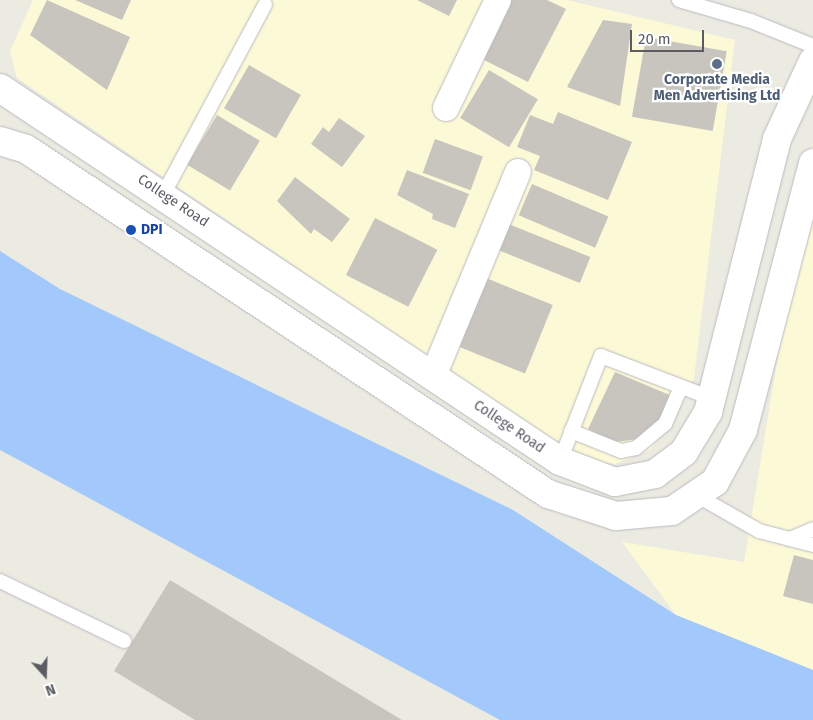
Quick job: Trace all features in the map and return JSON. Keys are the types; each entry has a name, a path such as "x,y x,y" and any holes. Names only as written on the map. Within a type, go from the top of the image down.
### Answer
{"main road":[{"name":"College Road","path":"0,88 560,461 615,482 655,474 684,452 708,412 777,139 813,61"},
{"path":"0,141 26,149 548,494 616,516 672,511 716,482 743,430 813,163"}],"street":[{"path":"446,108 498,0"},
{"path":"433,376 518,172"}],"lane":[{"path":"679,0 751,21 813,46"},
{"path":"163,195 265,5"},
{"path":"560,461 600,356 711,398"},
{"path":"571,431 621,451 636,448 665,424 682,387"},
{"path":"696,495 759,531 813,545"},
{"path":"790,539 813,529"},
{"path":"0,581 124,641"}],"shaded area":[{"path":"33,0 567,0 735,40 694,378 674,420 650,450 615,464 581,460 17,78 10,51"},
{"path":"813,143 813,670 676,615 622,542 744,562"}],"water":[{"path":"0,251 60,289 513,510 676,615 813,670 813,720 500,720 0,450"}],"building":[{"path":"47,0 130,37 107,90 30,35"},
{"path":"75,0 131,0 122,20"},
{"path":"417,0 457,0 449,16"},
{"path":"504,0 547,0 566,9 528,82 476,56"},
{"path":"603,20 632,24 620,106 567,87"},
{"path":"646,37 727,51 713,131 632,117"},
{"path":"249,65 301,95 276,138 224,108"},
{"path":"489,70 538,99 509,147 460,118"},
{"path":"558,112 632,142 608,200 534,170 540,156 517,147 530,115 553,124"},
{"path":"217,115 260,141 230,190 187,165"},
{"path":"339,118 365,136 342,167 311,144 323,127 329,132"},
{"path":"435,139 483,156 471,190 423,173"},
{"path":"407,170 469,194 455,228 432,219 433,214 397,195"},
{"path":"295,177 350,219 332,242 314,229 311,234 277,201"},
{"path":"532,184 608,216 595,248 519,215"},
{"path":"375,218 437,250 408,307 346,275"},
{"path":"506,223 590,257 580,283 496,249"},
{"path":"486,278 553,305 525,374 458,347"},
{"path":"615,372 672,396 664,421 647,438 614,442 588,429"},
{"path":"794,555 813,560 813,604 783,596"},
{"path":"170,580 402,720 195,720 114,671"}],"place":[{"name":"Corporate Media Men Advertising Ltd","path":"717,64"},
{"name":"DPI","path":"131,230"}]}
